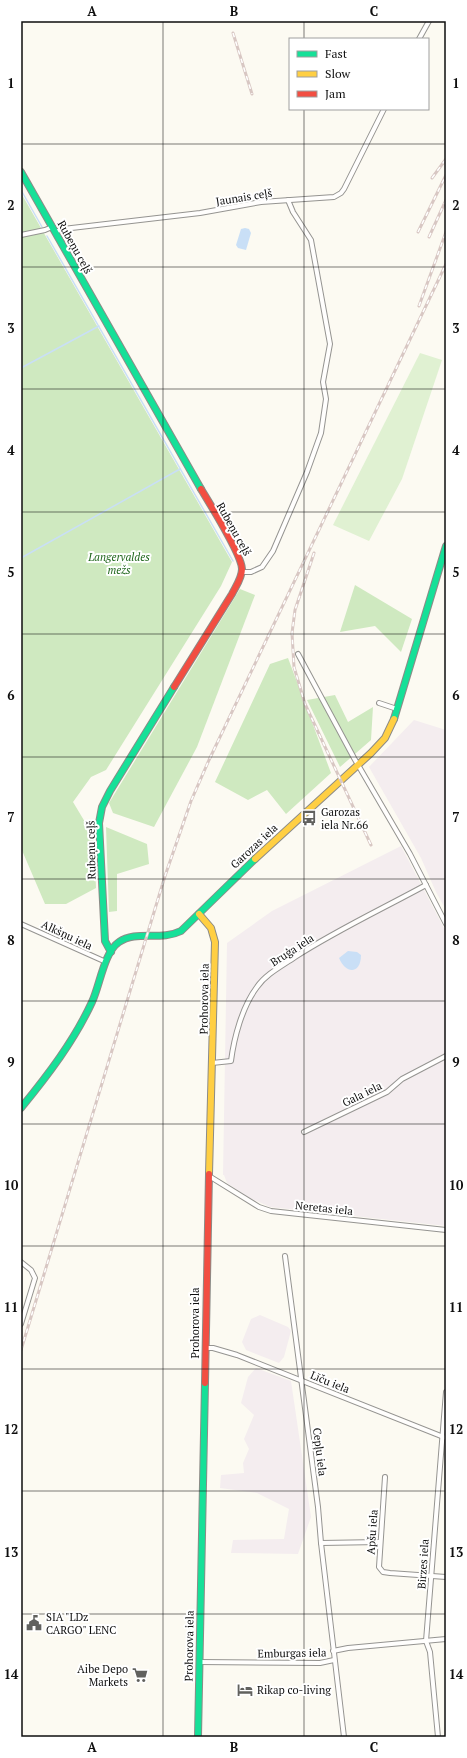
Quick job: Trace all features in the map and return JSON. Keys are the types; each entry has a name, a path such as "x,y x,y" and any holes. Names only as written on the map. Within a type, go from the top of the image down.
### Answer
{"street":[{"path":"420,38 429,21"},
{"name":"Jaunais ceļš","path":"21,235 54,229 200,213 261,202 334,197 341,194 383,110"},
{"name":"Rubeņu ceļš","path":"21,172 242,562 242,572 232,594 110,791 102,807 99,828 105,941 111,952"},
{"path":"242,572 251,572 262,567 273,551 318,439 326,399 323,382 330,344 311,240 293,212 288,200"},
{"name":"Garozas iela","path":"21,1108 82,1023 94,1000 106,962 111,952 120,942 127,938 146,936 162,938 175,935 385,738 391,728 446,546"},
{"path":"298,654 358,764 410,854 446,924"},
{"path":"379,703 397,709"},
{"name":"Bruģa iela","path":"212,1063 231,1062 234,1042 240,1022 256,988 266,978 315,945 426,885"},
{"name":"Prohorova iela","path":"198,914 211,928 215,938 205,1348 198,1737"},
{"name":"Alkšņu iela","path":"21,924 106,962"},
{"name":"Gala iela","path":"304,1132 387,1092 402,1079 446,1056"},
{"name":"Neretas iela","path":"209,1176 259,1207 271,1211 446,1230"},
{"name":"Cepļu iela","path":"285,1256 318,1507 334,1651"},
{"path":"21,1262 31,1270 35,1278 21,1324"},
{"name":"Līču iela","path":"205,1348 213,1348 237,1355 444,1437"},
{"name":"Birzes iela","path":"438,1737 430,1652 426,1641 430,1577 444,1437 446,1392"},
{"name":"Apšu iela","path":"385,1477 379,1567 384,1572 430,1577 446,1577"},
{"path":"321,1543 380,1542"},
{"name":"Emburgas iela","path":"199,1662 320,1663 334,1660 334,1651 348,1648 446,1639"},
{"path":"334,1660 344,1737"}],"shaded area":[{"path":"414,720 446,730 446,910 436,892 421,858 369,767"},
{"path":"401,846 446,932 446,1226 270,1207 248,1197 227,1183 223,1175 227,943 272,911"},
{"path":"260,1315 288,1327 291,1331 284,1357 279,1363 246,1350 242,1342 251,1319"},
{"path":"256,1368 291,1381 311,1517 298,1554 231,1553 233,1540 284,1539 289,1509 257,1493 220,1488 221,1475 244,1473 243,1463 249,1449 244,1439 254,1415 241,1403 248,1377"}],"green space":[{"name":"Langervaldes mežs","path":"21,193 232,562 221,586 106,770 91,777 73,802 94,837 96,888 66,904 45,904 21,848"},
{"path":"420,353 442,360 402,479 369,541 333,525"},
{"path":"355,585 412,619 401,652 375,626 340,632"},
{"path":"240,589 255,595 197,747 154,827 113,813 109,803"},
{"path":"288,658 331,773 286,814 267,790 248,800 215,782 270,664"},
{"path":"335,695 348,722 373,707 371,740 340,767 307,700"},
{"path":"106,827 147,844 149,864 117,874 117,911 109,912"}],"water":[{"path":"241,229 249,229 251,233 246,250 238,248 236,245"},
{"path":"348,951 357,952 361,955 359,966 356,969 349,970 342,964 339,958"}],"waterway":[{"path":"21,190 42,227"},
{"path":"47,236 233,561"},
{"path":"21,368 99,326"},
{"path":"21,558 180,469"}],"railway":[{"path":"233,33 252,94"},
{"path":"432,178 446,159"},
{"path":"418,232 446,175"},
{"path":"429,237 446,200"},
{"path":"419,306 446,232"},
{"path":"21,1350 165,876 191,801 209,760 446,264"},
{"path":"314,553 295,610 292,633 294,667 305,704 371,845"}],"traffic: fast":[{"path":"21,172 201,489"},
{"path":"394,719 446,546"},
{"path":"111,952 105,941 99,823 102,807 110,791 174,687"},
{"path":"21,1108 69,1044 92,1002 106,961 114,947 126,938 173,934 181,931 255,859"},
{"path":"198,1737 205,1383"}],"traffic: slow":[{"path":"255,859 371,753 385,738 394,719"},
{"path":"199,914 211,928 215,942 209,1174"}],"traffic: jam":[{"path":"174,687 232,594 242,572 241,562 237,553 201,489"},
{"path":"205,1383 209,1174"}],"place":[{"name":"Garozas iela Nr.66","path":"309,818"},
{"name":"SIA \"LDz CARGO\" LENC","path":"34,1623"},
{"name":"Aibe Depo Markets","path":"140,1675"},
{"name":"Rikap co-living","path":"245,1690"}]}
